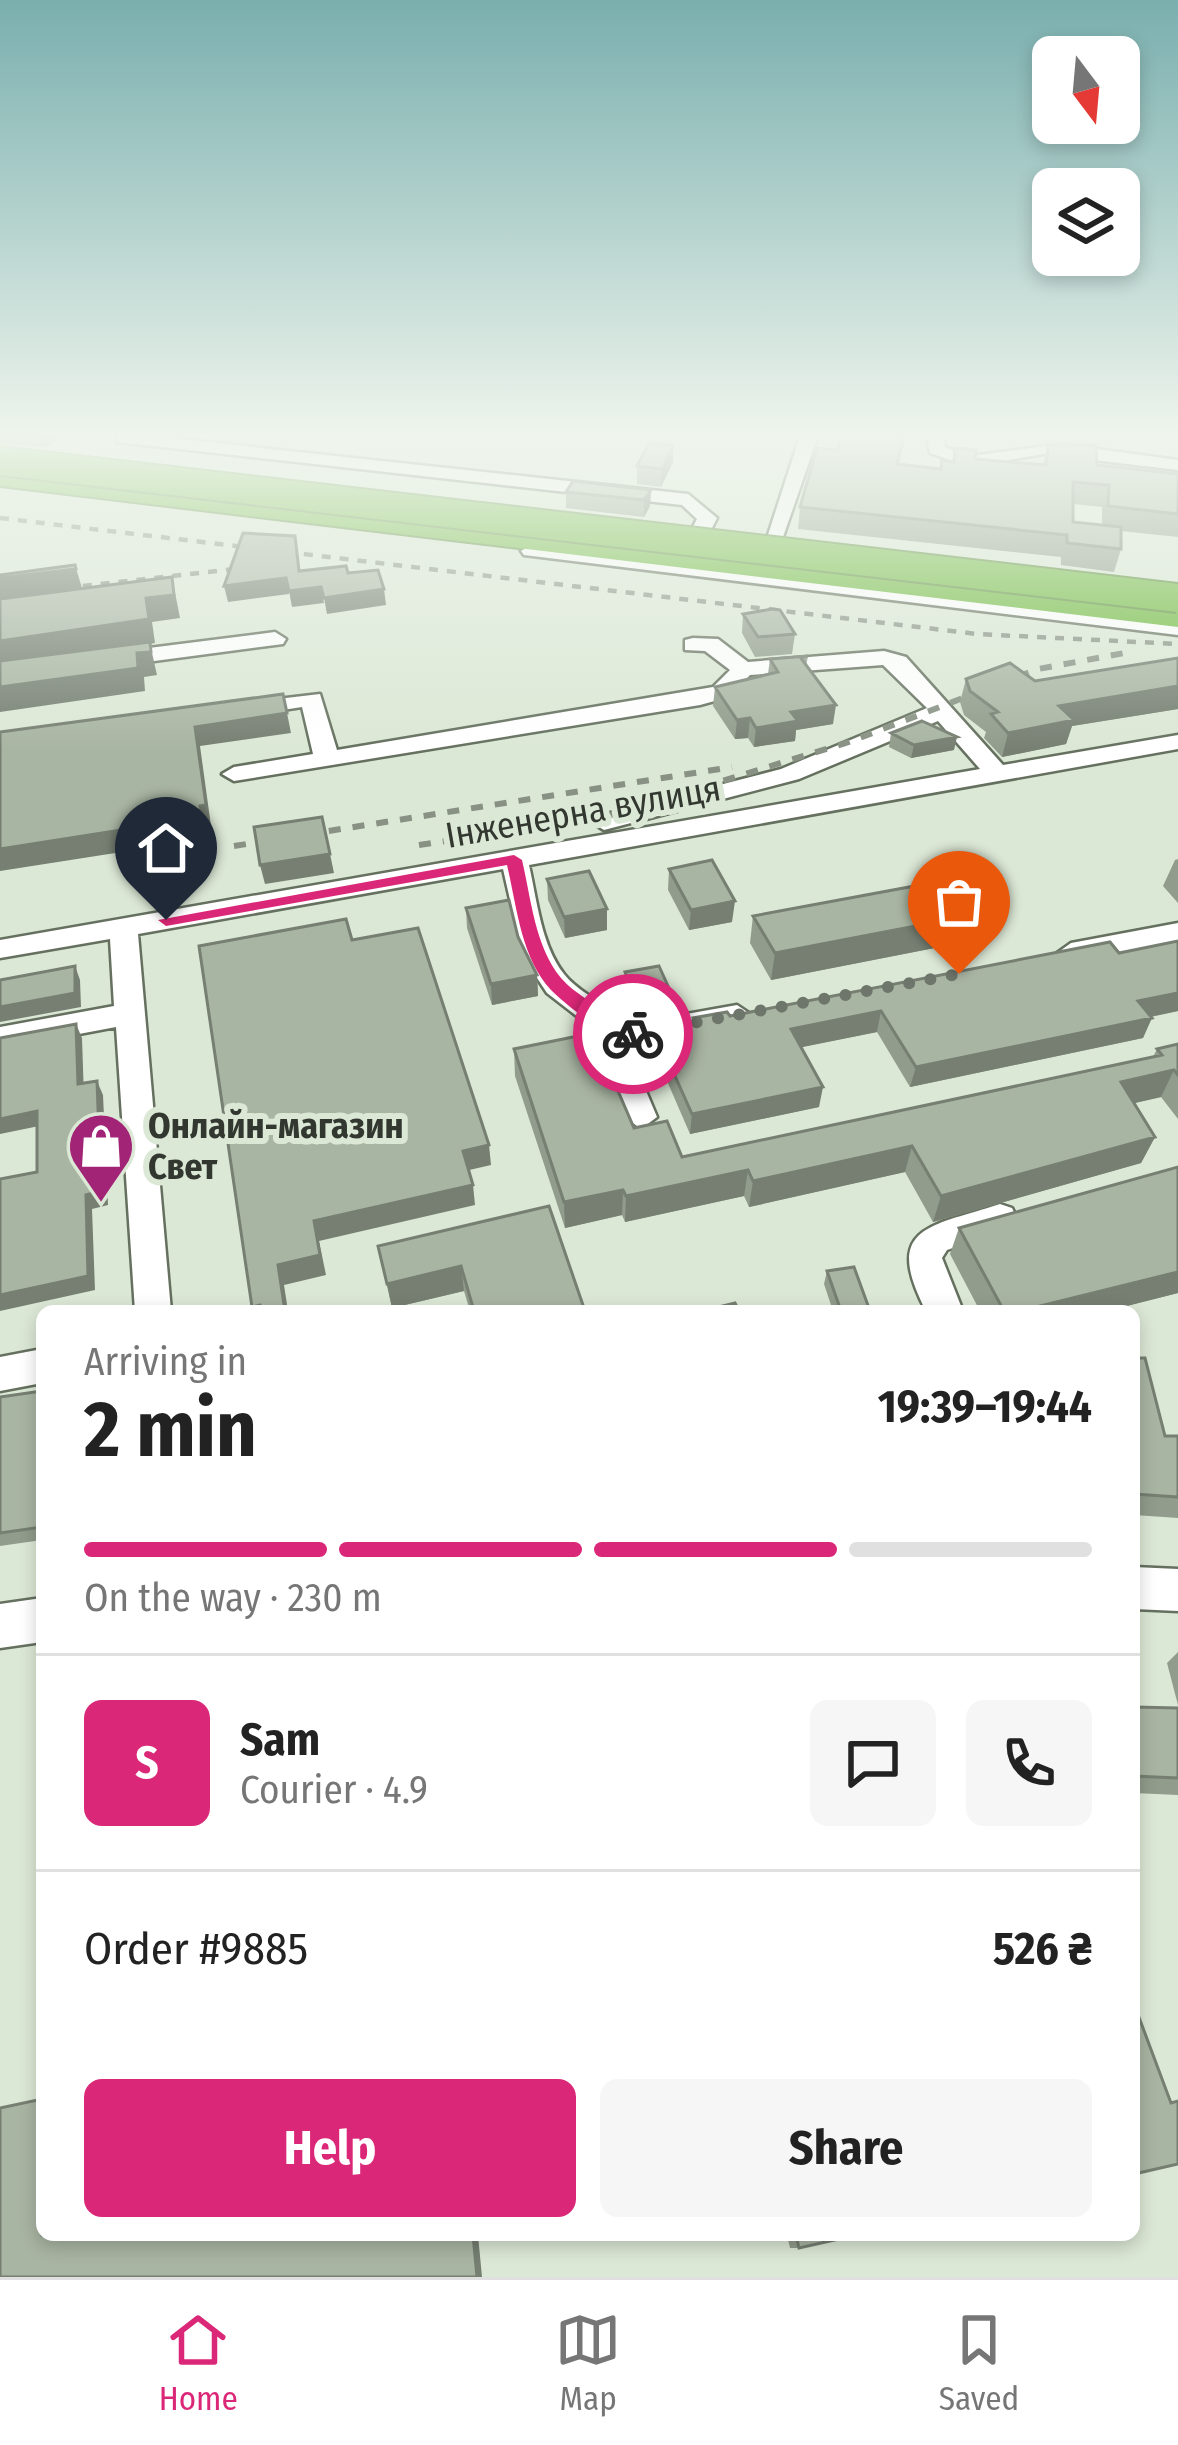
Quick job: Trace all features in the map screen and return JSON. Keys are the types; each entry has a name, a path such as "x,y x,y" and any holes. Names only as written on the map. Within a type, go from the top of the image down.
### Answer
{"highway":[{"path":"515,539 1178,618"},
{"path":"634,539 1178,603"}],"street":[{"path":"605,539 1148,604 1178,603"},
{"path":"692,550 697,539"},
{"path":"749,539 753,557"},
{"path":"792,539 1178,586"},
{"path":"531,551 1178,629"},
{"path":"1134,581 1148,604"},
{"path":"94,662 275,639"},
{"path":"693,645 710,644 743,669 884,658 898,662 998,774"},
{"path":"234,774 700,698 721,692 743,669"},
{"path":"223,712 312,699 327,759"},
{"path":"561,832 790,775 943,710"},
{"name":"Інженерна вулиця","path":"0,949 1178,742"},
{"path":"514,860 537,957 557,986 601,1018 641,1117"},
{"path":"123,928 153,1305"},
{"path":"1041,958 1178,932"},
{"path":"609,1039 768,1009"},
{"path":"0,1038 130,1014"},
{"path":"942,1305 927,1277 924,1256 935,1240 1042,1207"},
{"path":"0,1374 36,1367"},
{"path":"1140,1588 1178,1590"},
{"path":"0,1626 36,1621"}],"building":[{"path":"241,539 295,539 299,571 346,566 348,573 378,570 384,589 324,598 321,587 289,591 286,578 224,586"},
{"path":"1067,539 1121,539 1121,549 1067,543"},
{"path":"75,565 76,569 0,578 0,575"},
{"path":"172,577 174,595 146,598 149,619 0,641 0,599"},
{"path":"780,610 795,634 758,637 743,614"},
{"path":"150,642 151,652 137,653 138,668 0,687 0,661"},
{"path":"808,656 800,657 836,705 791,712 798,721 756,728 750,718 737,720 715,687 778,672 770,659"},
{"path":"1178,658 1178,686 1059,706 1074,720 1008,733 991,714 998,712 970,691 966,679 1010,663 1035,681"},
{"path":"283,694 287,713 195,727 206,805 200,806 205,840 136,852 134,828 0,849 0,732"},
{"path":"922,721 957,737 914,745 891,733"},
{"path":"322,817 330,854 260,865 254,827"},
{"path":"712,860 735,901 691,910 669,869"},
{"path":"589,871 607,909 564,917 547,879"},
{"path":"931,883 936,889 946,887 968,916 775,953 753,916"},
{"path":"509,900 518,937 537,975 491,984 466,908"},
{"path":"346,919 352,940 418,928 489,1145 463,1151 473,1185 314,1221 320,1255 278,1265 284,1305 252,1305 199,946"},
{"path":"1178,941 1178,993 1138,1001 1152,1018 916,1067 881,1011 791,1029 823,1087 692,1114 655,1031 695,1023 693,1018 727,1012 730,1016 1110,942 1119,953"},
{"path":"75,966 75,993 0,1007 0,980"},
{"path":"659,966 668,986 633,992 625,972"},
{"path":"76,1024 78,1084 97,1081 101,1191 86,1195 88,1276 0,1295 0,1179 37,1172 37,1111 0,1119 0,1038"},
{"path":"593,1033 634,1128 667,1121 682,1157 1162,1055 1157,1049 1178,1044 1178,1075 1174,1070 1121,1082 1155,1137 941,1196 912,1146 753,1181 748,1170 626,1196 623,1190 564,1202 514,1049"},
{"path":"1178,1167 1178,1272 1044,1305 1001,1305 959,1228"},
{"path":"549,1206 583,1305 472,1305 461,1266 387,1284 378,1246"},
{"path":"854,1267 868,1305 839,1305 827,1271"},
{"path":"1140,1358 1145,1358 1165,1436 1178,1436 1178,1497 1140,1494"},
{"path":"36,1392 36,1528 0,1533 0,1397"},
{"path":"1140,1707 1178,1708 1178,1778 1140,1776"},
{"path":"1140,2020 1171,2103 1178,2101 1178,2164 1140,2173"},
{"path":"36,2100 36,2241 474,2241 477,2277 0,2277 0,2108"},
{"path":"797,2241 830,2241 799,2248"}],"railway":[{"path":"179,539 977,634 1178,644"},
{"path":"47,590 262,566"},
{"path":"419,845 605,817 849,742 1038,669 1130,652"},
{"path":"234,846 732,767"}],"way so far":[{"path":"633,1034 959,974"}],"place":[{"name":"Онлайн-магазин Свет","path":"101,1205"}],"route":[{"path":"166,920 514,860 537,957 557,986 601,1018 609,1039 633,1034"}]}
